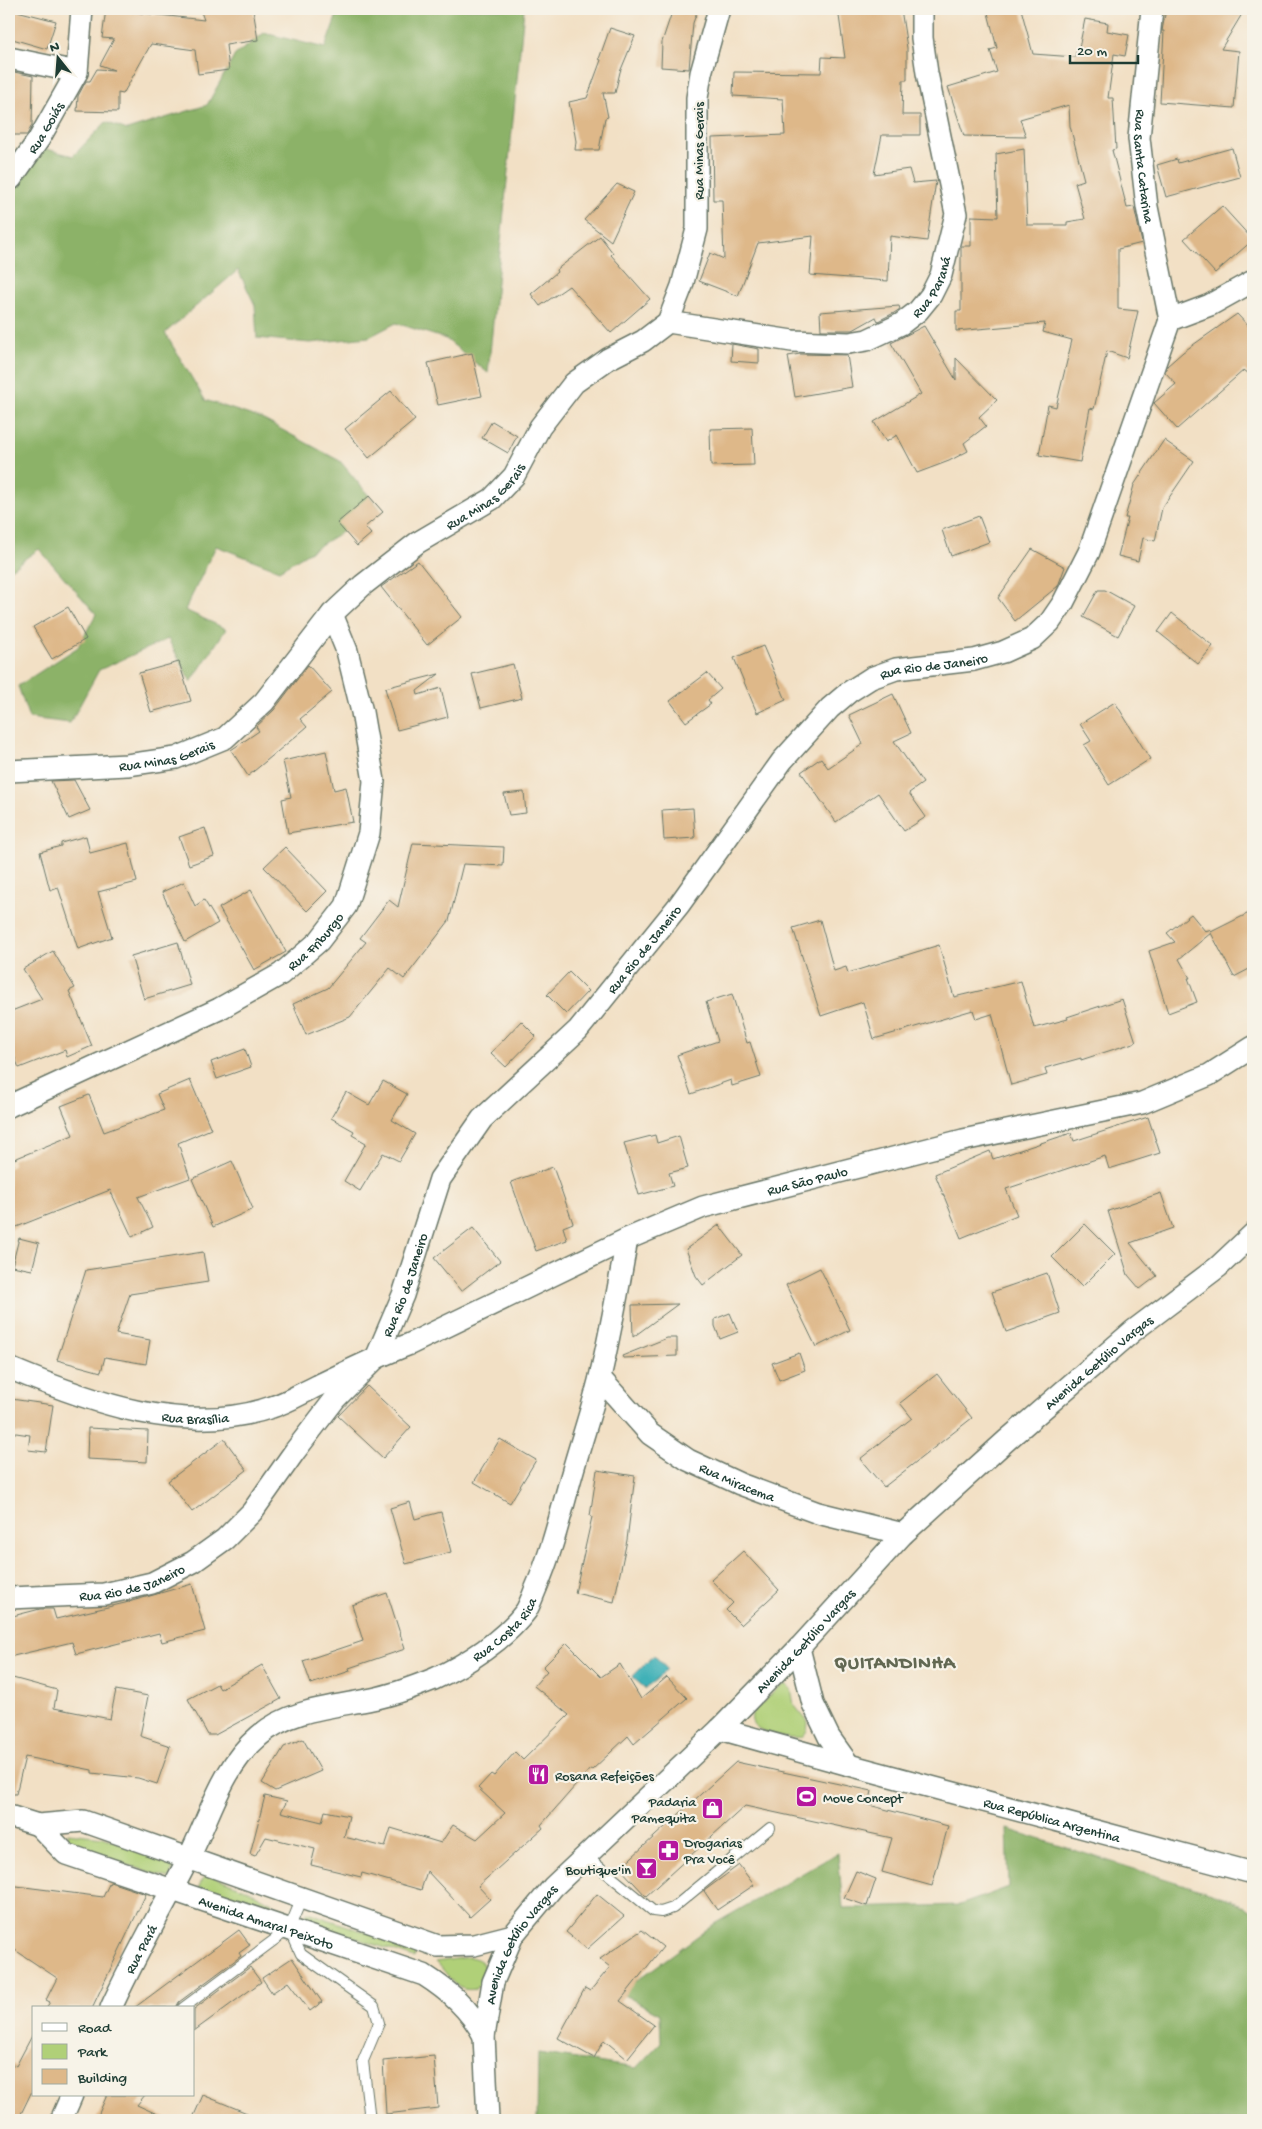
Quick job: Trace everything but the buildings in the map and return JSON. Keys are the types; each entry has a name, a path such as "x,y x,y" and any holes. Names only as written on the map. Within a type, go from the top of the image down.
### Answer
{"street":[{"name":"Rua Goiás","path":"11,179 40,139 77,72 82,9"},
{"name":"Rua Minas Gerais","path":"9,771 127,766 176,758 225,738 264,702 332,614 363,585 418,543 492,499 514,476 540,427 574,383 608,360 642,341 668,322 682,286 697,229 697,98 701,73 719,9"},
{"name":"Rua Paraná","path":"668,322 792,341 849,343 867,340 901,324 918,311 931,295 941,275 956,214 927,73 922,38 922,9"},
{"name":"Rua Santa Catarina","path":"1152,9 1139,138 1146,207 1170,320"},
{"path":"9,58 77,72"},
{"path":"1170,320 1210,305 1253,281"},
{"name":"Rua Rio de Janeiro","path":"9,1598 104,1594 152,1583 193,1562 225,1539 252,1512 295,1451 335,1400 376,1358 403,1295 440,1179 482,1119 578,1030 678,905 782,760 824,715 849,692 871,678 896,670 974,660 1003,652 1032,639 1050,622 1064,603 1089,552 1170,320"},
{"name":"Rua Friburgo","path":"9,1106 219,1009 281,974 320,941 346,906 369,833 374,781 362,712 347,651 332,614"},
{"name":"Rua São Paulo","path":"376,1358 627,1239 703,1207 963,1140 1142,1103 1208,1075 1253,1047"},
{"name":"Avenida Getúlio Vargas","path":"488,2120 484,2036 493,1982 513,1935 553,1887 615,1826 720,1729 799,1648 903,1534 1007,1440 1126,1337 1218,1267 1253,1234"},
{"name":"Rua Costa Rica","path":"172,1890 227,1772 242,1752 260,1734 281,1722 304,1713 330,1706 374,1699 436,1678 490,1646 526,1610 542,1575 578,1447 600,1378 627,1239"},
{"name":"Rua Brasília","path":"9,1368 68,1391 150,1414 188,1419 230,1418 273,1407 376,1358"},
{"name":"Rua Miracema","path":"600,1378 650,1434 688,1460 740,1484 818,1513 903,1534"},
{"path":"799,1648 813,1704 829,1737 849,1765"},
{"name":"Rua República Argentina","path":"720,1729 1253,1873"},
{"name":"Avenida Amaral Peixoto","path":"9,1816 38,1825 83,1821 438,1946 474,1945 513,1935"},
{"name":"Avenida Amaral Peixoto","path":"38,1825 66,1854 424,1975 445,1989 474,2018 484,2036"},
{"name":"Rua Pará","path":"112,2006 127,1972 172,1890"},
{"path":"424,1975 438,1946"},
{"path":"61,2120 72,2096"}],"lane":[{"path":"586,1856 653,1911 661,1912 673,1908 770,1828"},
{"path":"187,2006 289,1929 302,1898"},
{"path":"289,1929 300,1954 374,2006 379,2023 363,2061 370,2120"}],"green space":[{"path":"339,9 524,9 488,373 446,339 396,323 369,337 310,343 257,338 255,305 238,270 165,333 205,400 262,419 340,461 380,509 279,570 216,546 185,610 226,629 191,682 168,639 99,670 70,723 29,718 18,686 78,647 96,614 39,549 9,570 9,157 35,146 73,156 106,122 127,130 207,105 235,55 264,33 325,48"},
{"path":"786,1684 791,1689 794,1705 808,1722 807,1731 802,1737 774,1735 755,1726 752,1721 752,1713 779,1687"},
{"path":"1007,1829 1233,1900 1253,1912 1253,2120 537,2120 538,2053 636,2068 661,2042 660,2014 620,1993 714,1924 838,1853 843,1908 960,1905 1009,1887"},
{"path":"68,1833 103,1837 172,1862 175,1865 169,1878 96,1855 66,1837"},
{"path":"207,1874 248,1890 272,1903 270,1906 243,1903 199,1890 200,1884"},
{"path":"307,1912 417,1950 414,1958 304,1920"},
{"path":"469,1957 483,1963 486,1972 487,1977 476,1989 468,1990 457,1986 436,1962"}],"water":[{"path":"654,1655 667,1669 646,1689 632,1677"}],"place":[{"name":"Rosana Refeições","path":"539,1775"},
{"name":"Move Concept","path":"807,1797"},
{"name":"Padaria Pamequita","path":"712,1809"},
{"name":"Drogarias Pra Você","path":"668,1850"},
{"name":"Boutique'in","path":"647,1869"}],"district":[{"name":"QUITANDINHA","path":"895,1661"}]}
